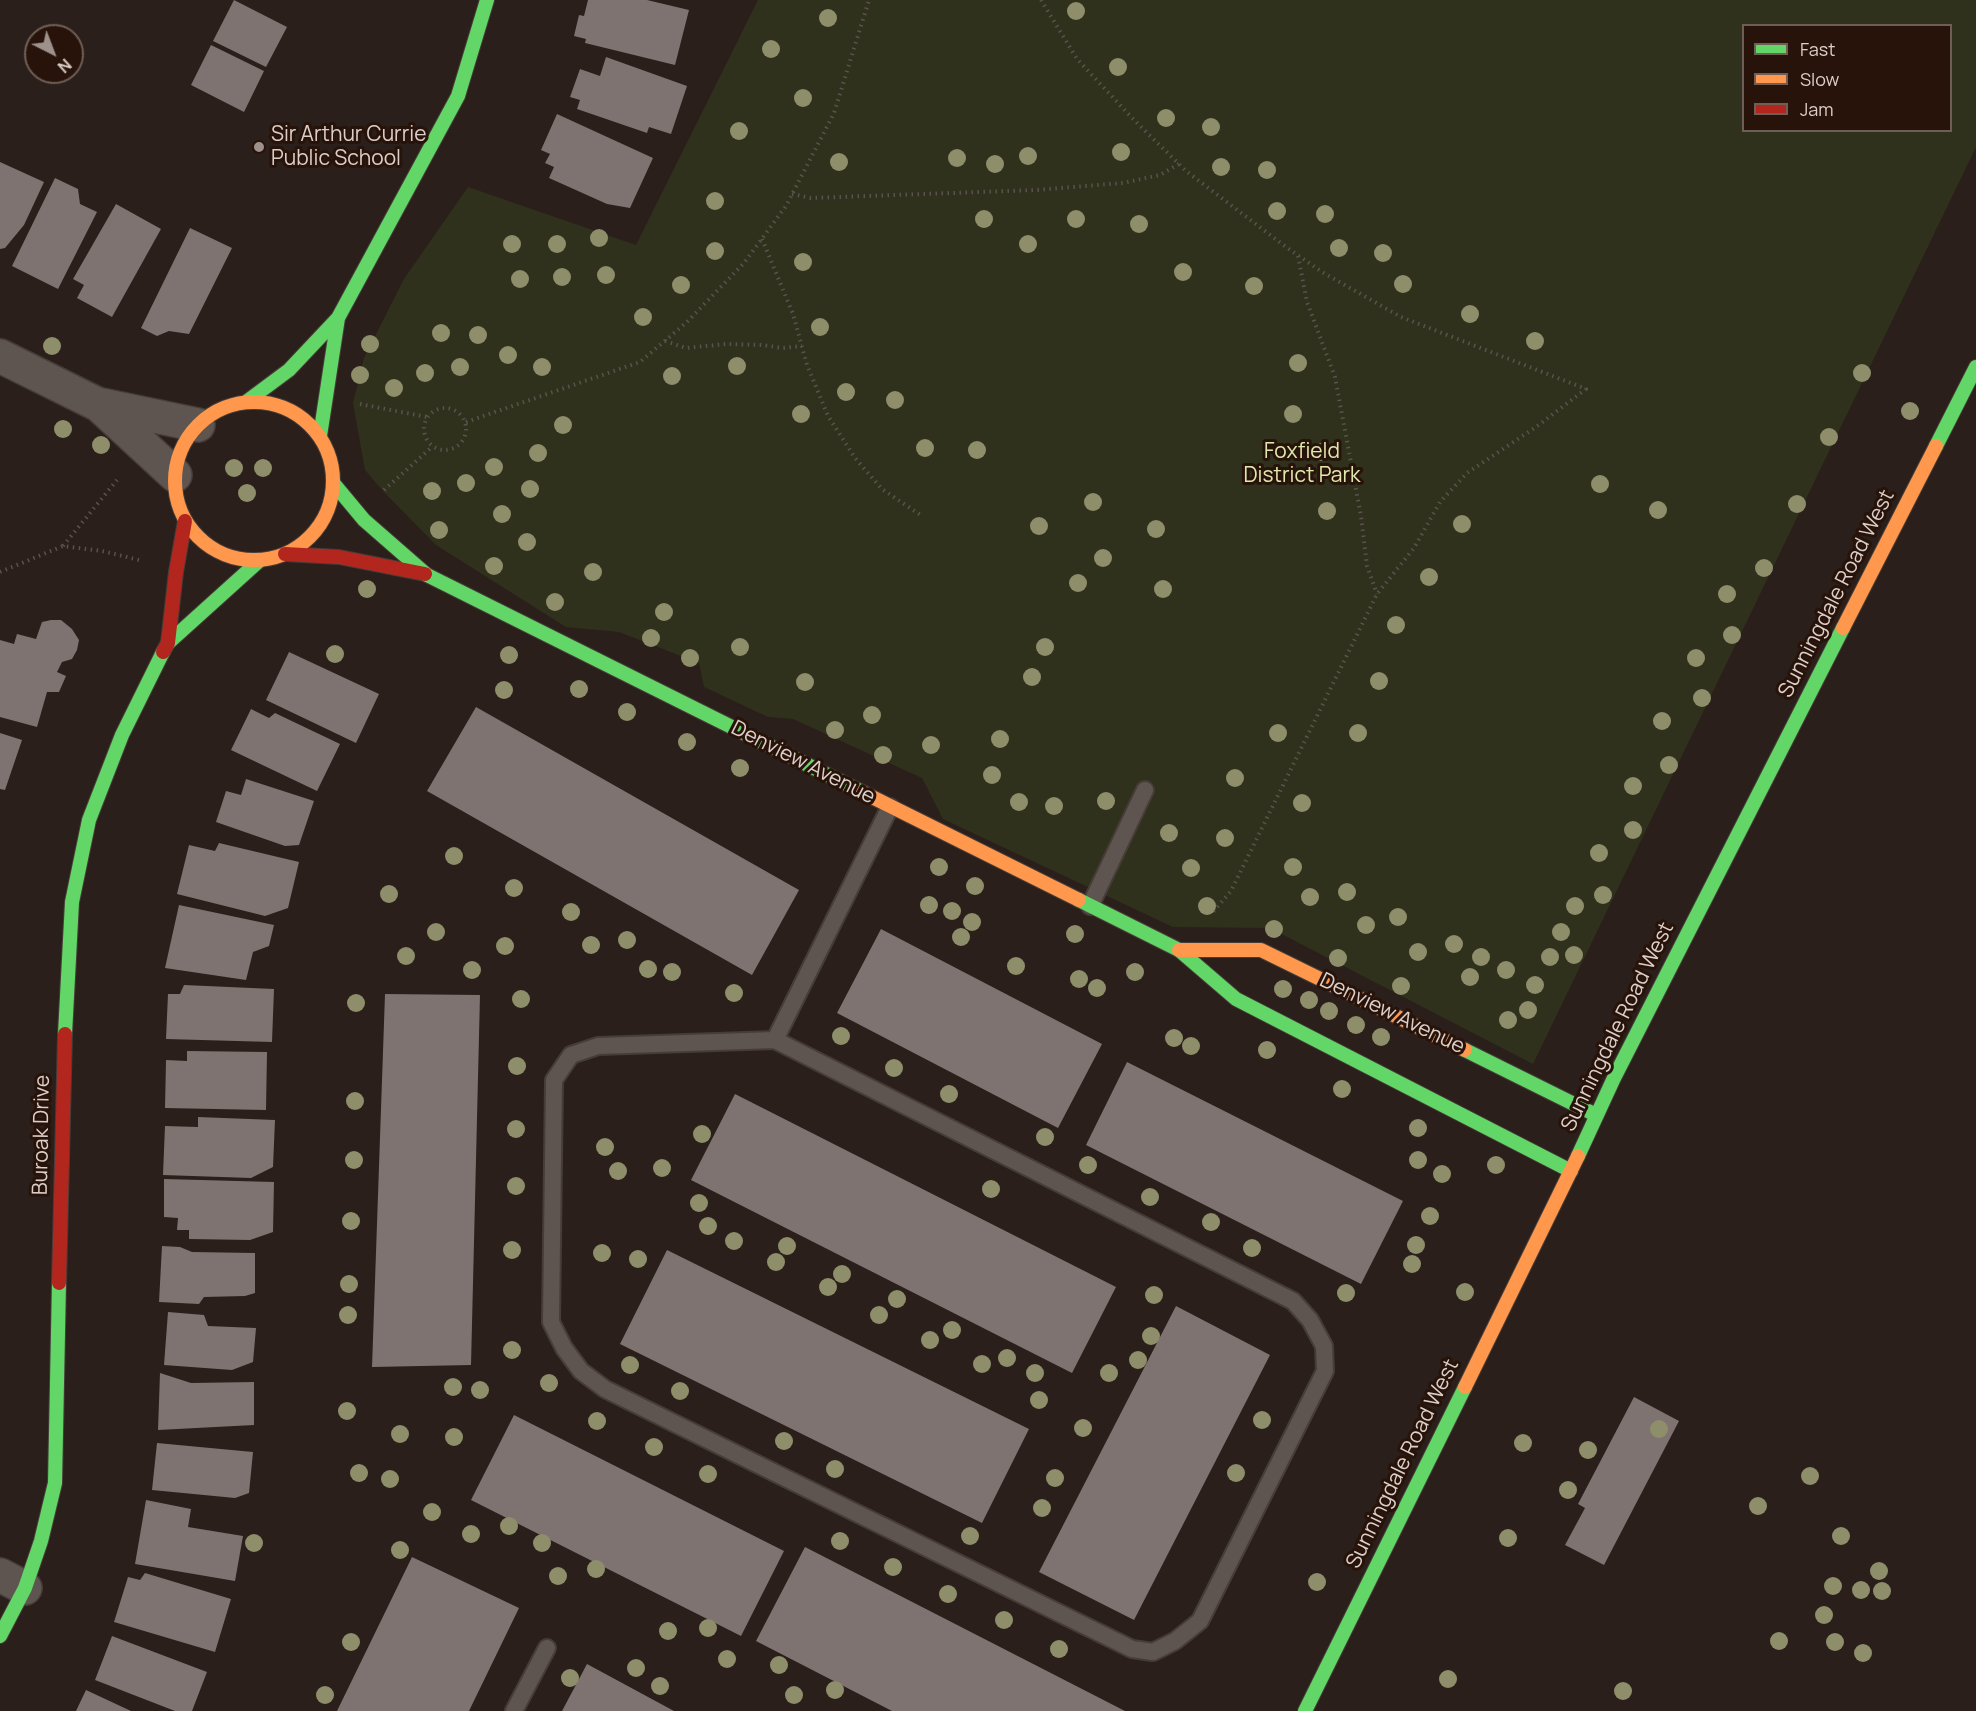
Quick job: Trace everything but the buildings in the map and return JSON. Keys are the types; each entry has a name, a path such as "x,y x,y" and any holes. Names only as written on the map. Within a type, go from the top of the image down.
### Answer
{"street":[{"path":"246,402 268,403 288,409 306,421 320,436 331,459 334,484 330,506 320,526 305,543 285,554 260,560 238,559 217,551 199,538 185,520 177,499 175,475 179,457 187,440 198,425 220,410 246,402 289,370 338,318 458,96 487,0"},
{"path":"320,436 338,318"},
{"path":"0,356 97,404 198,425"},
{"name":"Sunningdale Road West","path":"1305,1711 1571,1171 1596,1115 1976,367"},
{"path":"97,404 175,475"},
{"name":"Denview Avenue","path":"334,484 364,520 427,575 1179,950 1236,999 1571,1171"},
{"name":"Buroak Drive","path":"0,1636 13,1581 41,1541 55,1483 65,1022 72,902 89,820 122,735 168,643 185,520"},
{"name":"Denview Avenue","path":"285,554 339,557 427,575"},
{"name":"Buroak Drive","path":"168,643 260,560"},
{"name":"Denview Avenue","path":"1179,950 1261,950 1596,1115"}],"lane":[{"path":"1090,906 1145,790"},
{"path":"775,1040 890,807"},
{"path":"775,1040 1293,1301 1310,1320 1324,1346 1325,1371 1200,1621 1175,1641 1153,1652 1132,1650 605,1389 581,1371 564,1348 551,1322 554,1080 571,1055 598,1046 775,1040"},
{"path":"514,1711 547,1648"}],"path":[{"path":"466,422 640,362 687,321 744,263 786,206 834,113 869,0"},
{"path":"1041,0 1077,59 1179,164 1298,256 1401,317 1586,389 1536,427 1467,473 1440,502 1414,548 1377,594 1231,891 1179,950"},
{"path":"792,194 811,198 1047,189 1123,183 1160,175 1179,164"},
{"path":"762,238 793,314 807,365 828,416 855,459 882,489 922,516"},
{"path":"1298,256 1307,302 1335,377 1361,516 1367,566 1377,594"},
{"path":"664,341 686,348 726,344 783,348 802,346"},
{"path":"353,403 427,417"},
{"path":"449,408 459,412 466,422 467,431 464,439 450,450 438,450 428,442 423,430 427,417 437,410 449,408"},
{"path":"383,491 433,447"},
{"path":"63,546 117,480"},
{"path":"0,572 63,546 102,550 139,560"}],"green space":[{"name":"Foxfield District Park","path":"758,0 1976,0 1976,147 1533,1064 1270,928 1173,927 943,819 922,778 793,719 768,717 704,687 699,663 619,632 566,627 436,545 365,470 353,403 364,358 404,279 468,187 636,245"}],"traffic: fast":[{"path":"246,402 289,370 338,318 458,96 487,0"},
{"path":"320,436 338,318"},
{"path":"1936,446 1976,367"},
{"path":"334,484 364,520 427,575 862,792"},
{"path":"168,643 260,560"},
{"path":"1578,1156 1614,1078 1843,628"},
{"path":"65,1034 72,902 89,820 122,735 163,652"},
{"path":"1079,900 1179,950 1236,999 1571,1171"},
{"path":"1465,1050 1596,1115"},
{"path":"0,1636 25,1588 41,1541 55,1483 59,1283"},
{"path":"1305,1711 1465,1387"}],"traffic: slow":[{"path":"254,402 284,408 310,425 327,451 333,481 327,511 310,537 284,554 254,560 224,554 198,537 181,511 175,481 181,451 198,425 224,408 254,402"},
{"path":"1843,628 1936,446"},
{"path":"862,792 1079,900"},
{"path":"1179,950 1261,950 1465,1050"},
{"path":"1465,1387 1578,1156"}],"traffic: jam":[{"path":"163,652 168,643 176,572 185,521"},
{"path":"285,554 339,557 425,574"},
{"path":"59,1283 65,1034"}],"place":[{"name":"Sir Arthur Currie Public School","path":"259,147"}]}
